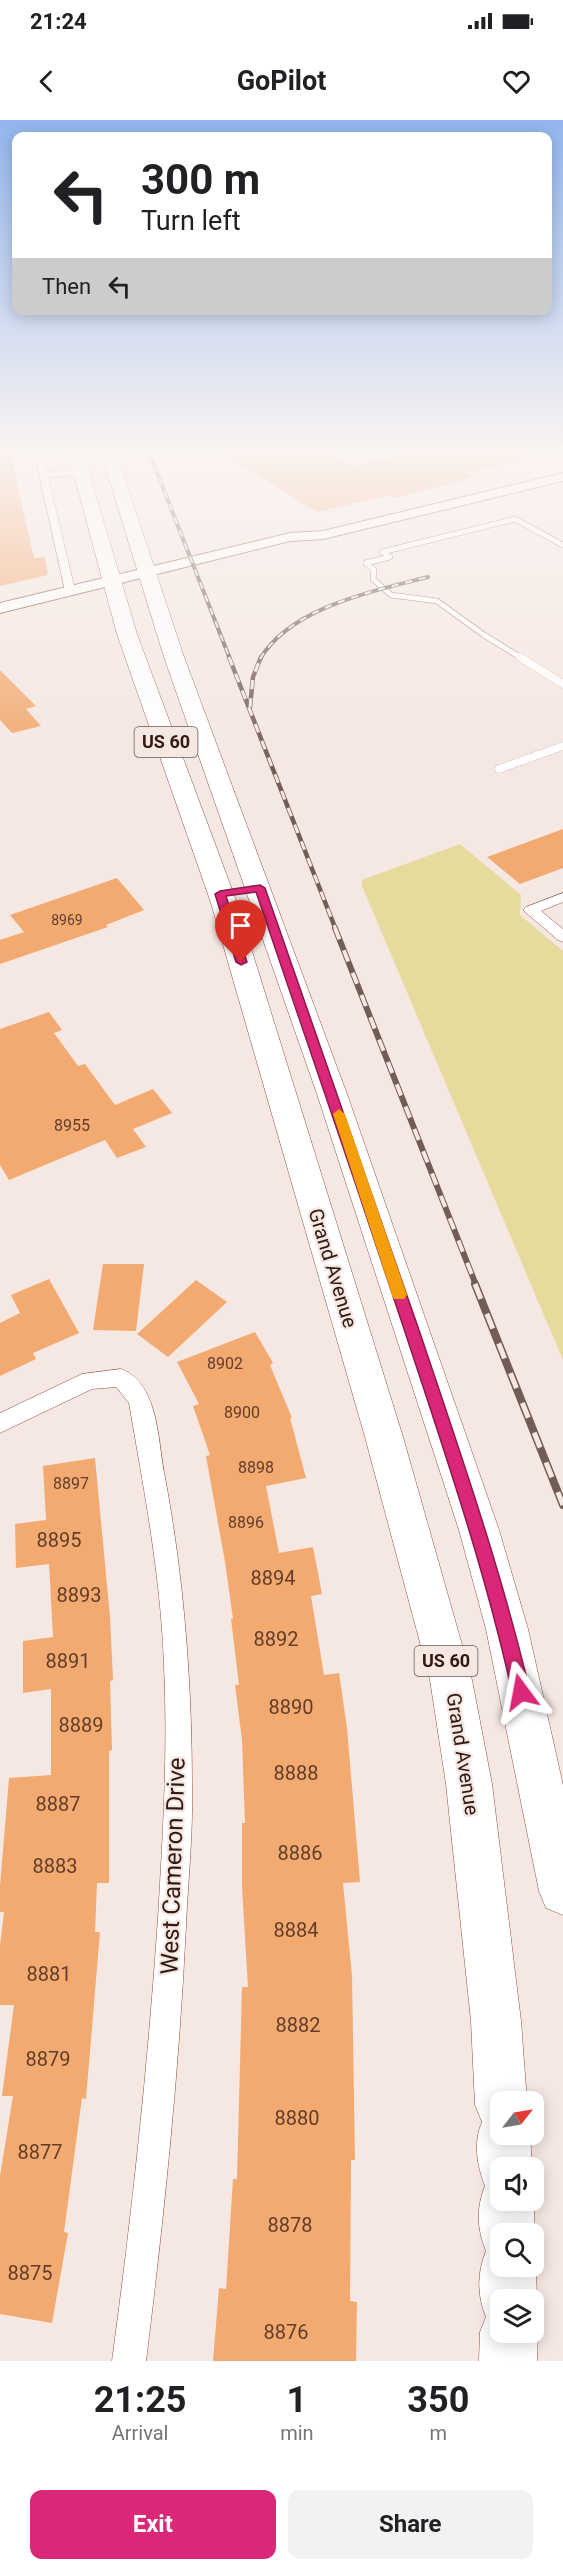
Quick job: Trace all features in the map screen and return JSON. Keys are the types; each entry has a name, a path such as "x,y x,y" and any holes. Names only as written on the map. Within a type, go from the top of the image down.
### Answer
{"highway":[{"name":"Grand Avenue","path":"105,557 145,686 194,816 220,894 384,1437 451,1680 469,1784 495,2021 500,2091"},
{"name":"US 60","path":"142,557 174,657 260,888 342,1124 478,1530 507,1629 563,1891"},
{"path":"220,894 260,888"},
{"path":"292,1133 342,1124"},
{"path":"508,2361 509,2343"}],"main road":[{"path":"0,616 114,585 242,557"},
{"path":"0,608 70,590 114,585"}],"street":[{"path":"62,557 70,590"},
{"path":"563,897 531,910 563,937"},
{"name":"West Cameron Drive","path":"0,1424 90,1380 121,1378 139,1399 165,1539 177,1665 179,1792 166,2022 148,2212 129,2361"}],"lane":[{"path":"389,557 366,563 374,570 372,579 391,595 437,601 484,635 563,684"},
{"path":"499,769 563,746"}],"shaded area":[{"path":"460,844 521,895 520,915 563,951 563,1360 362,886 362,880"}],"building":[{"path":"0,557 45,557 48,575 0,586"},
{"path":"0,670 36,706 26,709 41,726 12,733 0,720"},
{"path":"563,829 563,868 520,884 487,857"},
{"path":"117,878 144,910 106,925 108,927 0,964 0,940 24,932 10,915"},
{"path":"49,1012 62,1030 54,1033 78,1066 85,1064 115,1105 153,1089 172,1113 133,1129 146,1147 117,1158 105,1140 9,1180 0,1165 0,1029"},
{"path":"103,1264 144,1264 136,1331 93,1330"},
{"path":"49,1279 79,1333 33,1353 36,1359 0,1376 0,1323 20,1313 11,1295"},
{"path":"196,1280 227,1302 168,1357 137,1334"},
{"path":"255,1332 273,1363 270,1365 292,1418 290,1418 306,1478 266,1486 279,1553 313,1547 322,1594 311,1596 324,1675 339,1673 347,1728 360,1882 343,1883 352,1976 355,2160 351,2160 350,2301 357,2302 356,2361 213,2361 219,2288 226,2289 233,2179 237,2179 242,1987 248,1987 242,1887 242,1823 245,1823 242,1740 235,1685 239,1685 231,1619 233,1619 206,1456 210,1455 193,1406 199,1404 177,1362"},
{"path":"95,1458 110,1617 113,1680 110,1681 112,1750 109,1751 109,1883 97,1883 95,1932 100,1932 86,2099 82,2098 64,2232 68,2233 52,2323 0,2314 0,2176 13,2096 2,2096 14,2005 0,2005 0,1946 4,1912 0,1912 0,1886 9,1778 51,1775 51,1689 23,1693 23,1641 53,1637 49,1564 16,1568 15,1524 46,1520 43,1466"}],"railway":[{"path":"190,557 230,659"},
{"path":"260,658 274,641 292,626 313,614 359,595 428,577"},
{"path":"229,657 336,930"},
{"path":"250,707 253,677 260,658"},
{"path":"335,928 476,1285"},
{"path":"475,1284 563,1505"}],"slow traffic":[{"path":"339,1114 399,1295"}],"route":[{"path":"241,962 220,894 260,888 337,1109 478,1530 507,1629 521,1692"}]}
